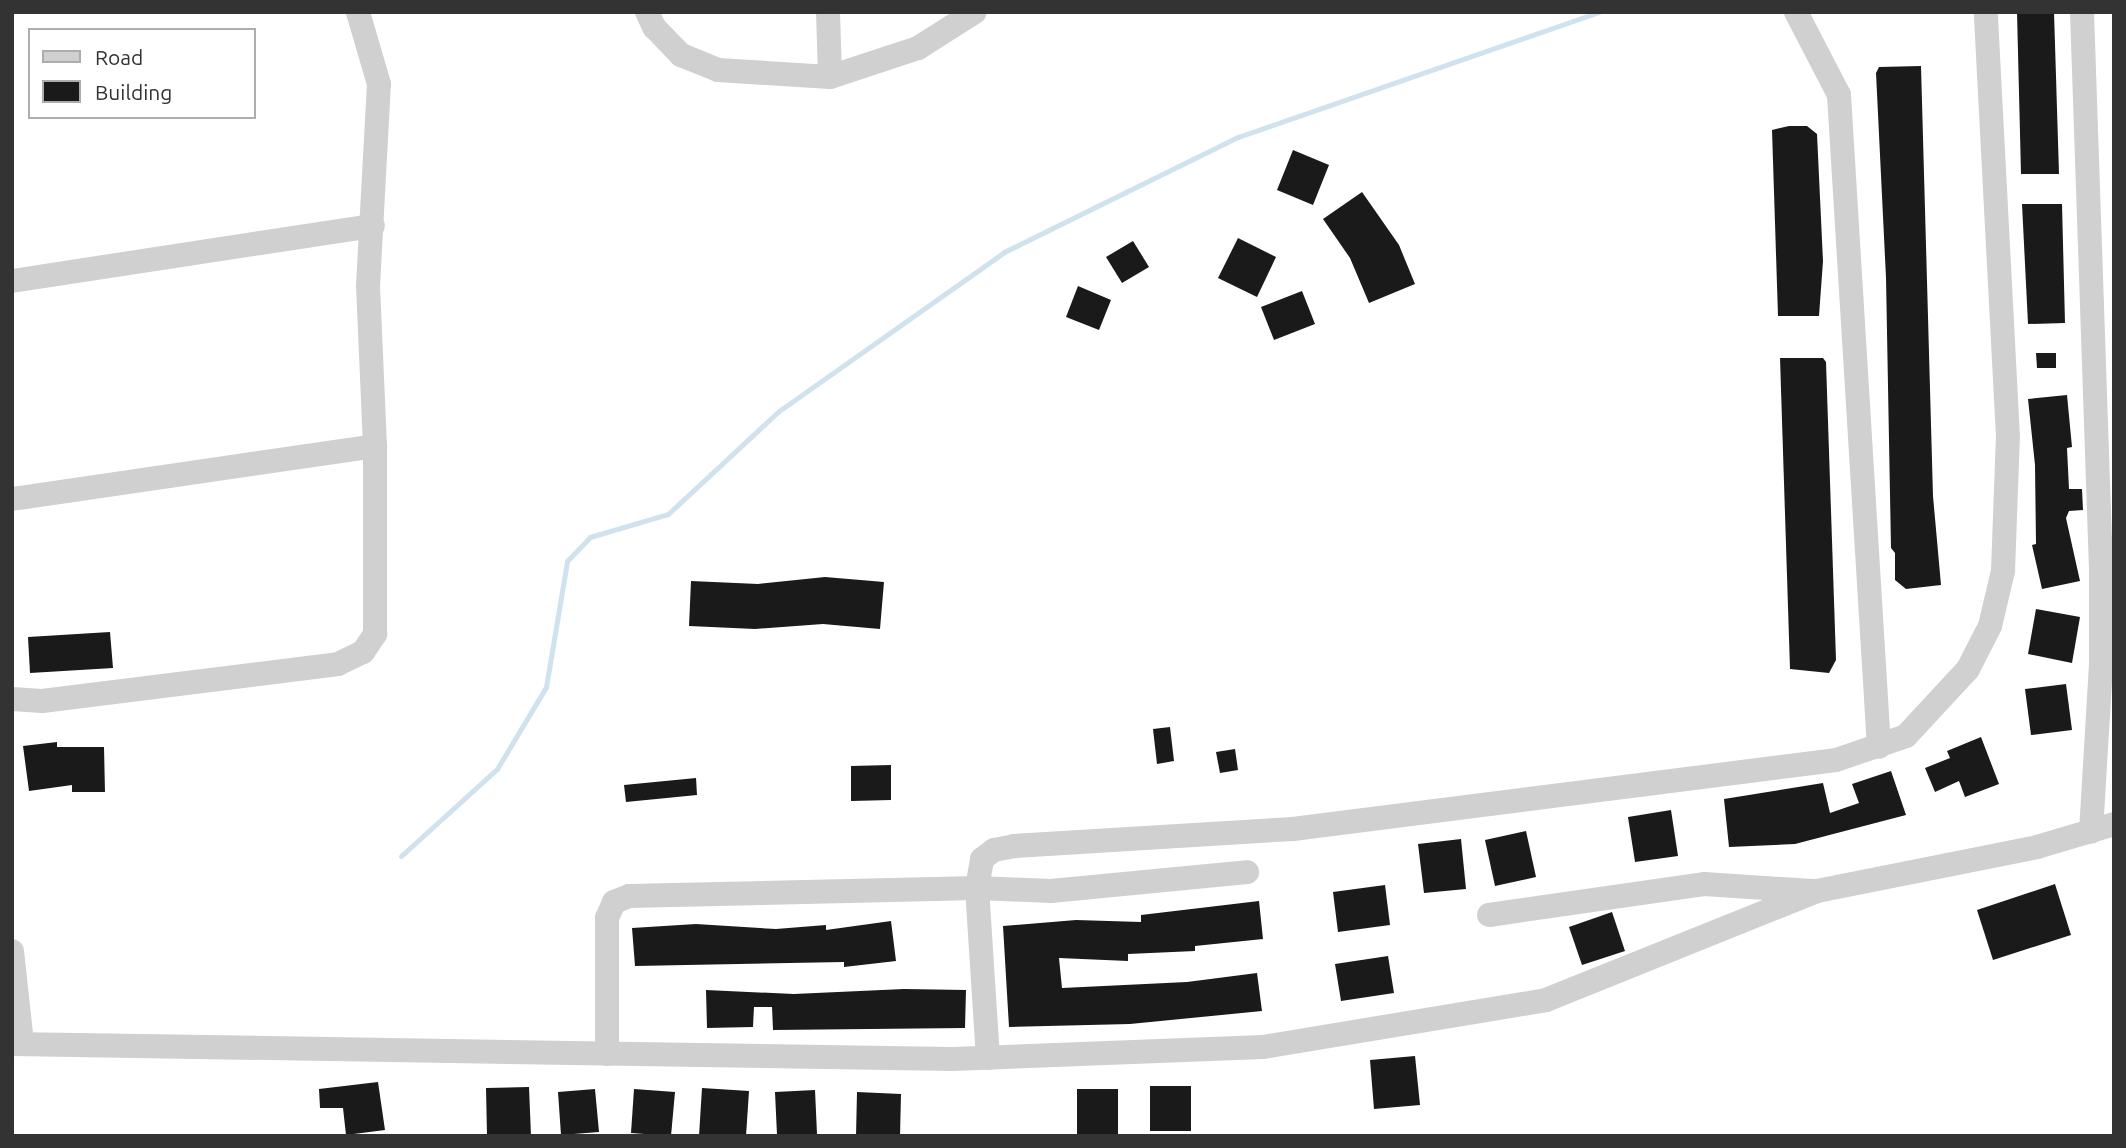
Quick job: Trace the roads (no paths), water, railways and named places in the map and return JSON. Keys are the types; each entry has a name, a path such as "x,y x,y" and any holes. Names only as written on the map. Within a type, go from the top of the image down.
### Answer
{"street":[{"path":"12,699 42,701 338,663 363,652 375,634 375,446 368,286 379,84 358,12"},
{"path":"646,12 654,27 681,55 718,70 830,77 918,48 975,12"},
{"path":"828,12 830,77"},
{"path":"1796,12 1839,95 1878,747"},
{"path":"988,1058 977,888 982,859 994,850 1014,846 1293,829 1836,760 1906,736 1968,669 1990,626 2003,571 2008,437 1986,12"},
{"path":"12,951 17,1043 988,1058 1263,1046 1502,1010 1585,989 1817,891 2102,828 2101,571 2082,12"},
{"path":"12,281 373,226"},
{"path":"12,499 375,446"},
{"path":"607,1054 607,918 614,902 629,896 977,888 1051,891 1247,872"},
{"path":"1489,915 1704,884 1817,891"}],"waterway":[{"path":"401,856 497,769 546,687 567,561 590,537 668,514 779,411 1004,252 1238,137 1599,12"}]}
